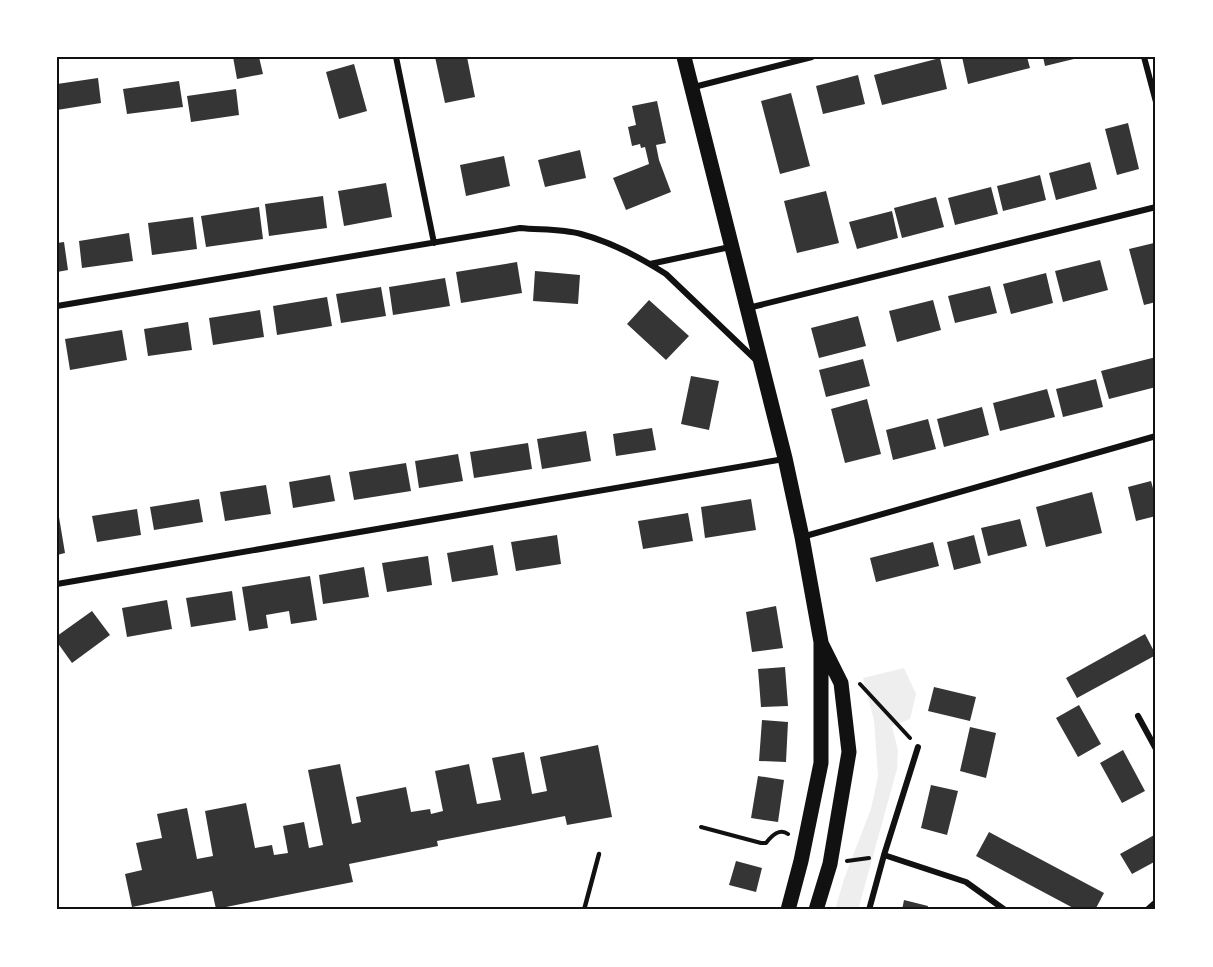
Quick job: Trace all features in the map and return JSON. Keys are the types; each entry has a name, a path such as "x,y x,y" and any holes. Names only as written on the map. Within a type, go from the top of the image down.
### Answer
{"main road":[{"path":"684,57 785,458 821,642 821,763 801,861 788,910"},
{"path":"816,910 830,864 849,752 841,683 821,642"}],"street":[{"path":"396,57 434,243"},
{"path":"691,88 812,57"},
{"path":"1144,57 1154,86 1156,102"},
{"path":"747,309 1156,207"},
{"path":"57,306 520,228 580,233 611,245 666,274 762,366"},
{"path":"650,264 730,247"},
{"path":"802,537 1156,436"},
{"path":"57,584 785,458"},
{"path":"1138,716 1156,749"},
{"path":"870,910 884,855 918,747"},
{"path":"884,855 966,882 1005,910"},
{"path":"1147,910 1156,902"}],"lane":[{"path":"584,910 599,854"}],"path":[{"path":"853,677 918,747"},
{"path":"701,827 761,843 766,843 773,834 788,833"}],"shaded area":[{"path":"904,668 916,694 910,719 892,726 898,750 897,769 858,910 835,910 844,879 871,809 878,776 874,720 863,678"}],"building":[{"path":"233,57 259,57 263,74 237,79"},
{"path":"435,57 467,57 475,97 445,103"},
{"path":"962,57 1027,57 1030,68 968,84"},
{"path":"1043,57 1078,57 1078,58 1045,66"},
{"path":"940,58 947,89 882,105 874,75"},
{"path":"354,64 367,111 339,119 326,72"},
{"path":"858,75 865,104 823,114 816,86"},
{"path":"98,78 101,103 57,110 57,84"},
{"path":"179,81 183,107 127,114 123,89"},
{"path":"236,89 239,115 191,122 187,96"},
{"path":"791,93 810,166 780,174 761,101"},
{"path":"657,101 666,143 656,145 671,192 626,210 613,178 649,164 645,147 641,148 640,144 632,146 628,127 636,125 632,106"},
{"path":"1128,123 1139,169 1117,175 1105,129"},
{"path":"580,150 586,178 545,187 538,160"},
{"path":"504,156 510,186 466,196 460,165"},
{"path":"1090,162 1097,189 1056,200 1049,173"},
{"path":"1040,175 1046,200 1003,211 997,186"},
{"path":"386,183 392,217 344,226 338,191"},
{"path":"991,187 998,214 955,225 948,198"},
{"path":"826,191 839,243 797,253 784,201"},
{"path":"323,196 327,228 269,236 265,204"},
{"path":"936,197 944,227 902,238 894,208"},
{"path":"259,207 263,239 206,247 201,216"},
{"path":"892,211 898,238 857,249 849,222"},
{"path":"193,217 197,249 152,255 148,223"},
{"path":"129,233 133,261 82,268 79,241"},
{"path":"64,242 68,270 57,272 57,243"},
{"path":"1154,243 1156,302 1144,305 1129,249"},
{"path":"1100,260 1108,290 1063,302 1055,271"},
{"path":"517,262 522,293 461,303 456,272"},
{"path":"535,271 580,275 578,304 533,301"},
{"path":"1046,273 1053,303 1011,314 1003,284"},
{"path":"445,278 450,306 393,315 389,287"},
{"path":"990,286 997,313 955,323 948,296"},
{"path":"381,287 386,316 341,323 336,294"},
{"path":"327,297 332,326 277,335 273,306"},
{"path":"649,300 689,336 666,360 627,324"},
{"path":"933,300 941,330 897,342 889,311"},
{"path":"260,310 264,337 213,345 209,318"},
{"path":"858,316 866,346 819,358 811,328"},
{"path":"188,322 192,350 148,356 144,329"},
{"path":"122,330 127,360 70,370 65,339"},
{"path":"1156,357 1156,387 1109,399 1101,371"},
{"path":"863,359 870,386 826,397 819,370"},
{"path":"691,376 719,381 709,430 681,424"},
{"path":"1096,379 1103,407 1063,417 1056,389"},
{"path":"1047,389 1055,417 1000,431 993,403"},
{"path":"867,399 881,454 845,463 831,409"},
{"path":"982,407 989,435 944,447 937,419"},
{"path":"928,419 936,449 893,460 886,430"},
{"path":"652,428 656,450 616,456 613,434"},
{"path":"586,431 591,461 542,469 537,439"},
{"path":"528,443 532,469 474,478 470,452"},
{"path":"458,454 463,481 419,488 415,461"},
{"path":"406,463 411,491 354,500 349,472"},
{"path":"330,475 335,501 293,508 289,482"},
{"path":"1151,481 1156,499 1156,516 1136,521 1128,487"},
{"path":"266,485 271,514 225,521 220,492"},
{"path":"1092,492 1102,533 1046,547 1036,507"},
{"path":"199,499 203,522 154,530 150,507"},
{"path":"751,499 756,530 705,538 701,507"},
{"path":"137,509 141,535 97,542 92,516"},
{"path":"57,512 65,553 57,555"},
{"path":"688,513 693,541 643,549 638,521"},
{"path":"1020,519 1027,546 988,556 981,528"},
{"path":"557,535 561,564 516,571 511,542"},
{"path":"974,535 981,563 954,570 947,542"},
{"path":"933,542 939,566 876,582 870,558"},
{"path":"493,545 498,575 452,582 447,553"},
{"path":"428,556 432,585 387,592 382,563"},
{"path":"364,567 369,597 323,604 319,575"},
{"path":"310,576 317,620 291,624 289,611 266,615 268,628 249,631 242,587"},
{"path":"232,591 236,620 191,627 186,598"},
{"path":"167,600 172,629 127,637 122,608"},
{"path":"776,606 783,648 752,652 746,612"},
{"path":"92,611 110,635 72,663 57,642 57,636"},
{"path":"1145,634 1156,655 1077,698 1066,678"},
{"path":"785,667 788,706 761,707 758,669"},
{"path":"934,687 976,697 970,721 928,711"},
{"path":"1079,705 1101,744 1078,757 1056,718"},
{"path":"762,720 788,722 786,762 759,761"},
{"path":"970,727 996,733 986,778 960,771"},
{"path":"598,745 612,817 567,825 565,816 437,841 438,846 349,864 353,882 216,909 212,891 132,907 125,874 142,870 136,843 162,838 157,814 187,808 197,859 213,856 205,811 246,803 255,848 272,845 274,855 288,853 283,826 304,822 309,848 323,845 308,770 340,764 352,824 361,822 356,797 406,787 411,812 430,809 431,814 443,811 435,771 469,764 477,804 501,800 492,758 524,752 532,794 547,791 540,757"},
{"path":"1123,750 1145,791 1122,803 1100,763"},
{"path":"758,776 784,780 778,822 751,818"},
{"path":"931,785 958,791 947,835 921,828"},
{"path":"989,832 1104,893 1095,910 1077,910 976,856"},
{"path":"1156,834 1156,861 1132,874 1120,854"},
{"path":"736,861 762,868 756,892 729,885"},
{"path":"904,900 928,906 927,910 902,910"}]}
